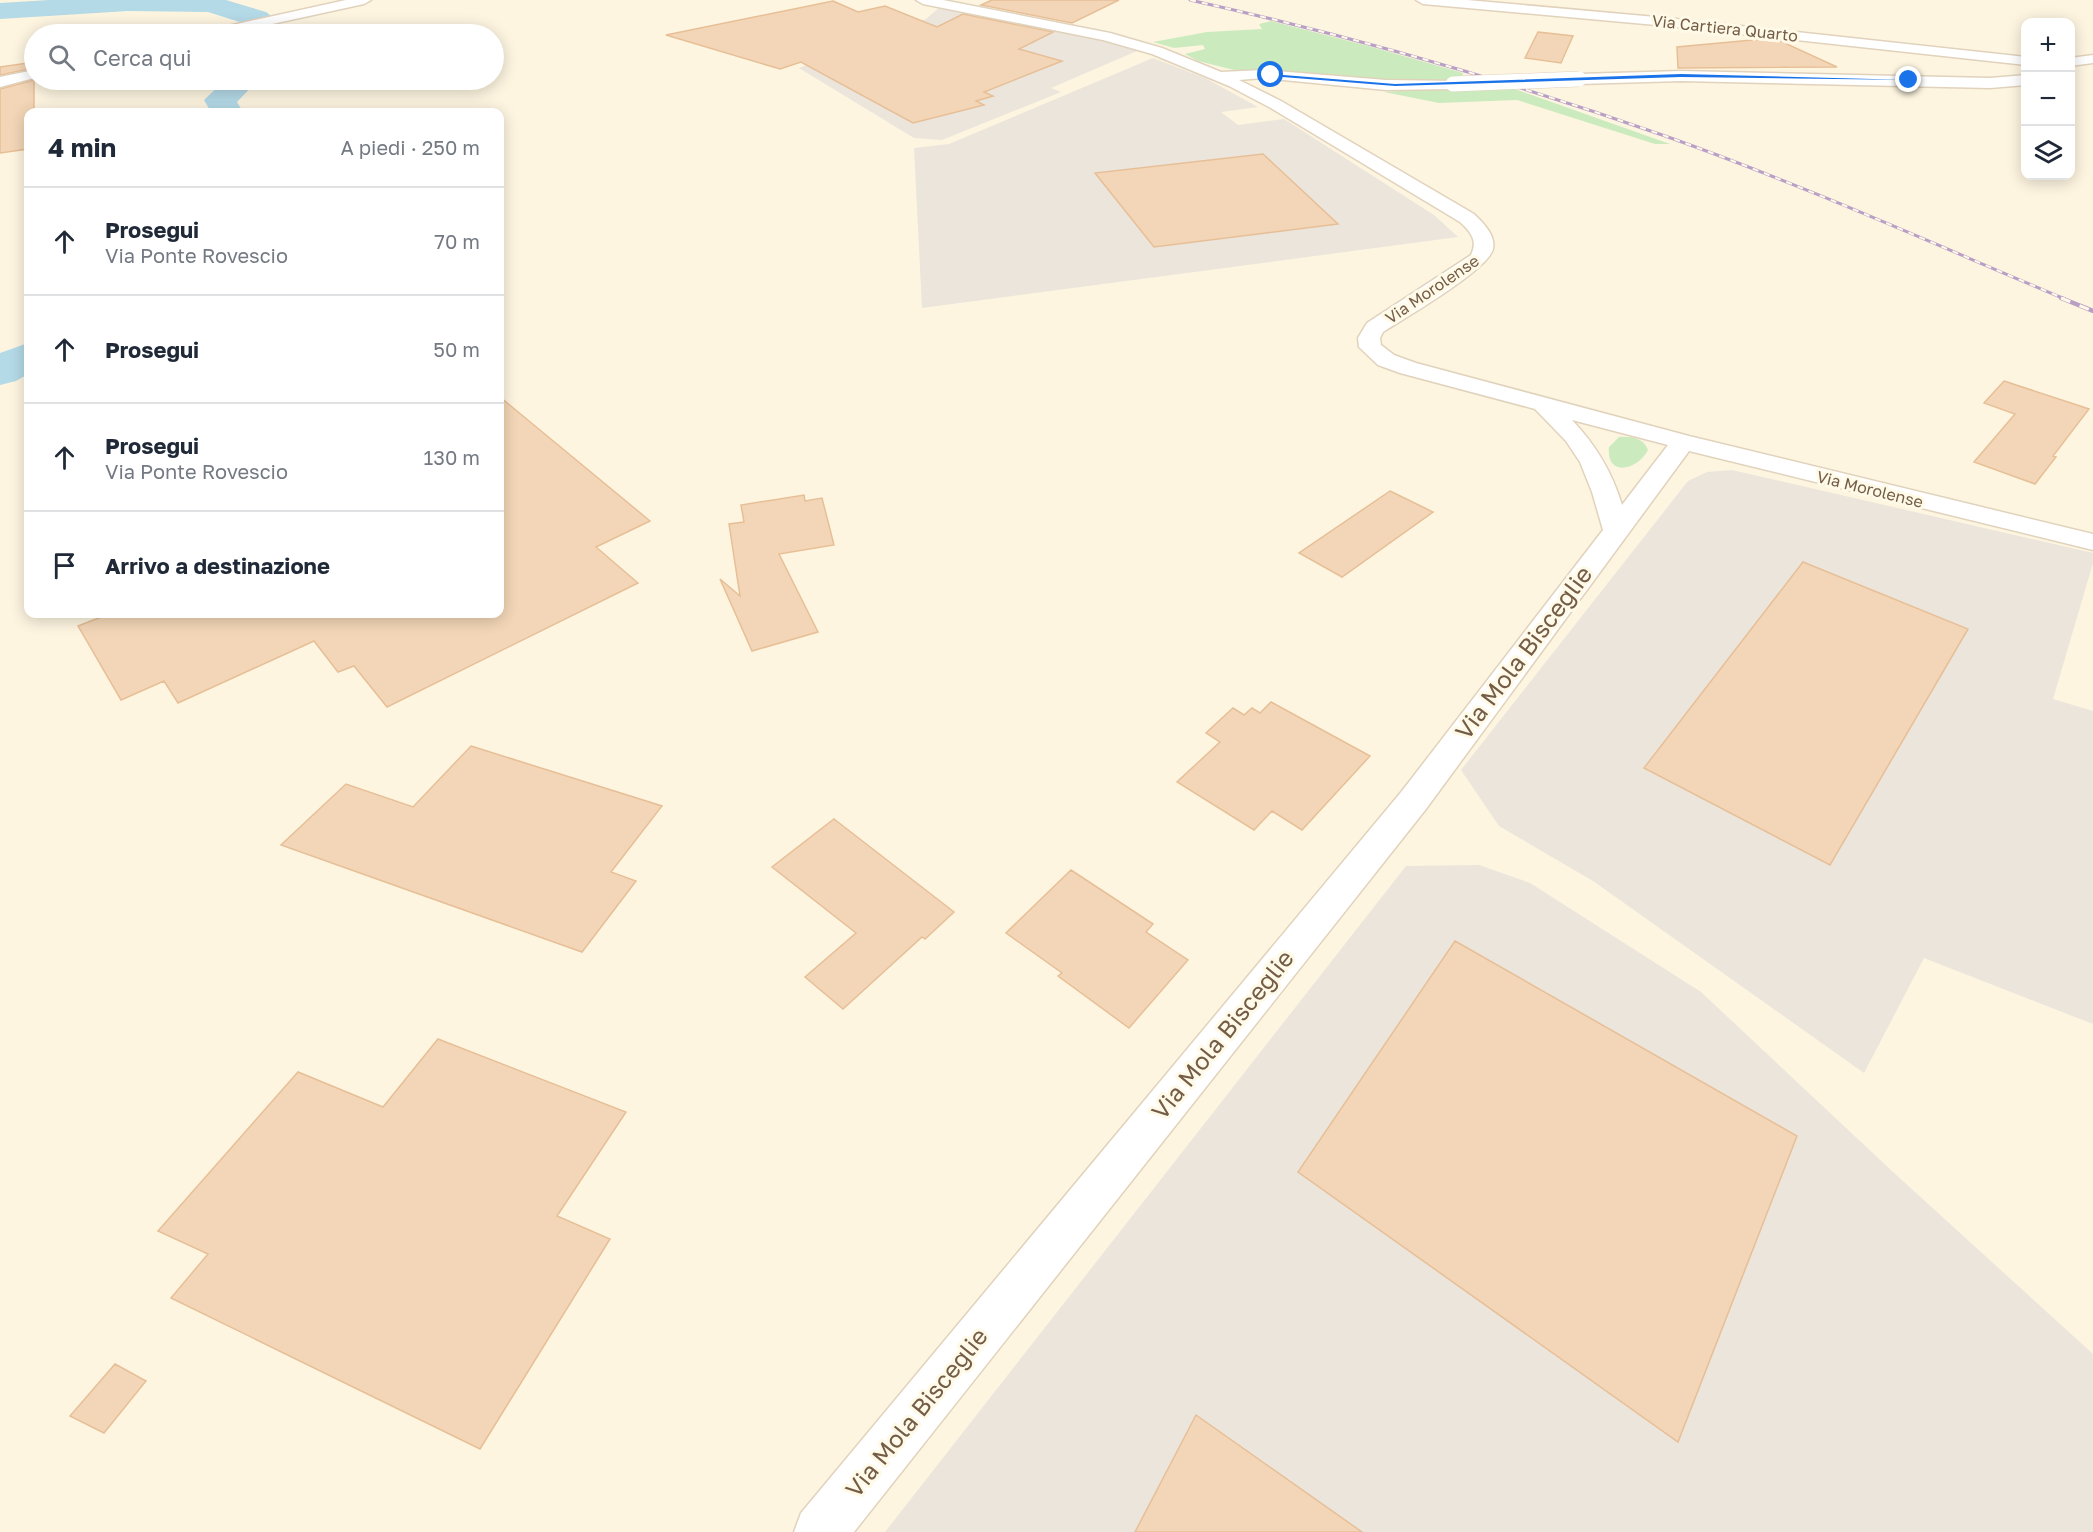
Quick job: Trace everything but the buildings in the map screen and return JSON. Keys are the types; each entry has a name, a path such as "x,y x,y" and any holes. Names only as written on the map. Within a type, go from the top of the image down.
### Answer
{"street":[{"path":"259,24 364,0"},
{"name":"Via Morolense","path":"923,0 1127,41 1220,77 1248,90 1458,212 1472,223 1483,237 1485,250 1478,259 1375,327 1369,338 1370,347 1386,360 1544,406 1683,442 2093,542"},
{"name":"Via Cartiera Quarto","path":"1424,0 1675,23 2021,61"},
{"path":"1007,16 1025,8"},
{"path":"2075,61 2093,59"},
{"path":"1220,77 1251,74 1386,85 1681,76 1990,83 2021,80"},
{"path":"0,81 24,76"},
{"path":"1248,90 1278,81 1297,79"},
{"path":"1544,406 1574,433 1593,460 1602,478 1616,530"},
{"name":"Via Mola Bisceglie","path":"820,1532 1414,800 1683,442"}],"shaded area":[{"path":"940,7 1119,43 1137,51 1051,88 1061,92 942,140 914,138 799,68 926,19"},
{"path":"1153,58 1205,78 1258,107 1221,112 1238,125 1284,119 1434,215 1458,237 922,308 914,148 949,144"},
{"path":"1732,470 2093,553 2093,563 2053,699 2093,711 2093,1024 1924,958 1864,1073 1593,881 1499,826 1461,770 1688,481 1707,472"},
{"path":"1479,865 1530,883 1701,992 1893,1172 2093,1354 2093,1532 885,1532 1406,866"}],"green space":[{"path":"1271,21 1463,73 1462,79 1395,83 1238,71 1198,61 1185,54 1205,49 1203,45 1174,48 1153,42 1207,32 1262,29 1259,24"},
{"path":"1493,85 1509,87 1670,144 1655,144 1517,100 1439,103 1384,92"},
{"path":"1619,437 1636,439 1648,450 1643,457 1630,466 1617,467 1609,457 1609,447"}],"waterway":[{"path":"0,11 128,3 208,4 235,10 256,18 264,24"},
{"path":"225,108 220,100 232,90"},
{"path":"0,371 24,358"}],"railway":[{"path":"1190,0 1431,61 1550,97 1668,137 1868,215 2065,299"},
{"path":"2061,298 2093,311"}],"route":[{"path":"1271,75 1297,79 1395,85 1681,76 1909,80"}]}
